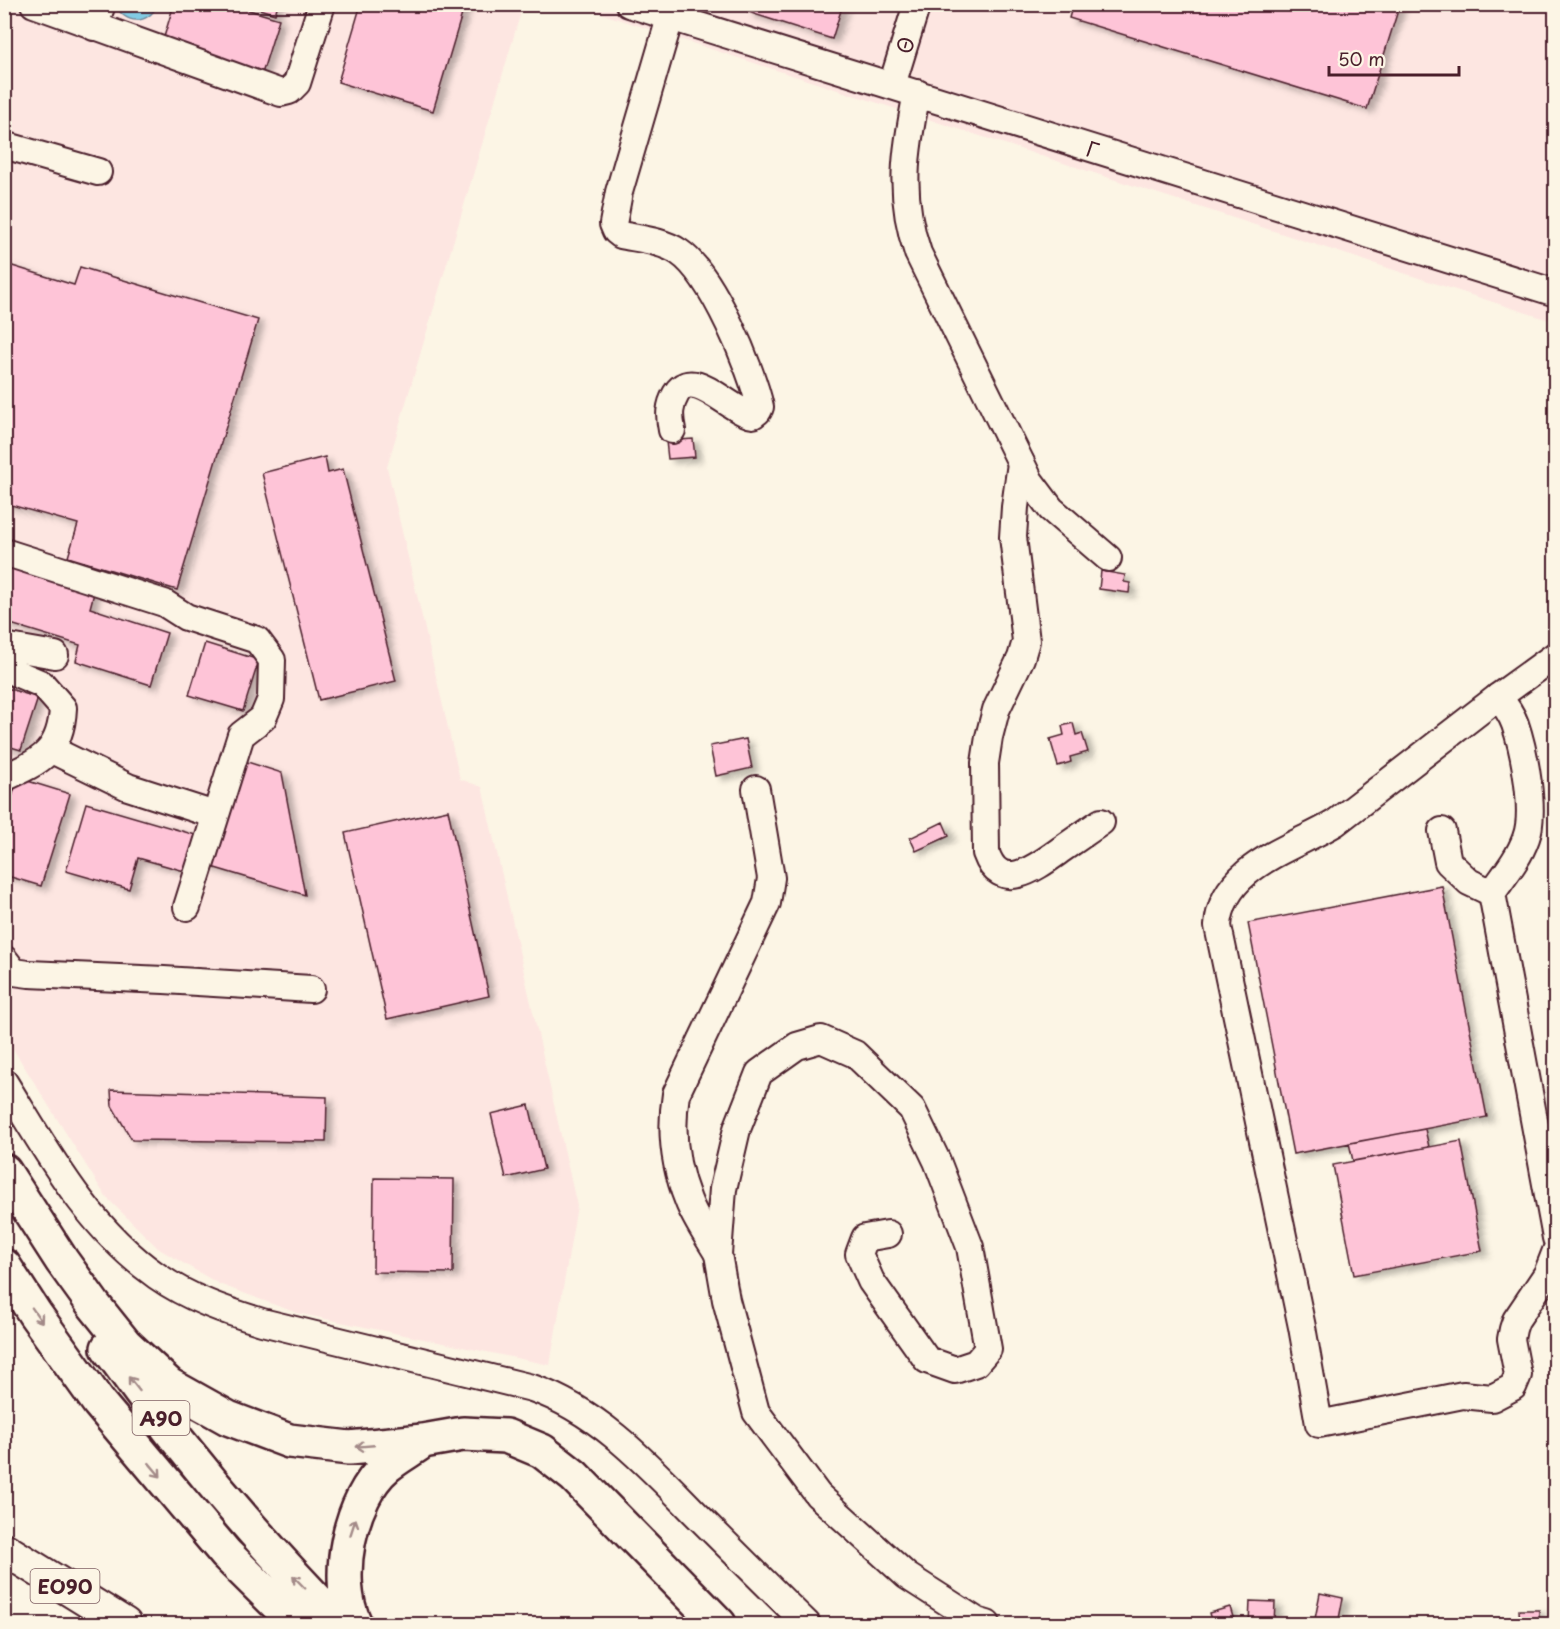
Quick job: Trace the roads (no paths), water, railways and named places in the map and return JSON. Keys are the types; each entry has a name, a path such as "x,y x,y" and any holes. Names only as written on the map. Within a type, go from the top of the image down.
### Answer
{"highway":[{"path":"4,1171 62,1262 93,1304 125,1344 169,1385 228,1419 289,1441 349,1448 423,1441 463,1434 506,1437 542,1451 574,1476 720,1624"},
{"name":"Α90","path":"4,1194 58,1279 130,1379 193,1460 285,1567 340,1624"},
{"name":"Α90","path":"4,1266 35,1314 99,1403 226,1554 297,1624"},
{"path":"355,1624 348,1600 344,1566 351,1529 365,1495 386,1467 423,1441"},
{"path":"226,1554 279,1624"}],"main road":[{"name":"ΕΟ90","path":"4,1549 125,1624"}],"street":[{"path":"34,4 98,16 281,93 290,91 297,83 322,4"},
{"name":"Γ","path":"629,4 1556,293"},
{"name":"Θ","path":"892,85 917,4"},
{"path":"669,18 619,192 614,224 616,231 621,235 651,240 668,247 680,252 693,265 704,279 732,332 750,372 759,407 753,415 747,414 701,385 685,385 678,390 669,410 672,430"},
{"path":"917,93 907,140 904,171 911,231 924,267 1038,493 1051,509 1108,558"},
{"path":"4,145 98,172"},
{"path":"1021,463 1013,537 1026,641 996,710 989,737 985,763 986,853 991,865 998,872 1011,875 1022,874 1036,868 1101,822"},
{"path":"4,552 164,603 186,617 257,640 272,660 271,699 263,718 241,735 187,907"},
{"path":"4,646 56,655"},
{"path":"1556,655 1335,823 1272,855 1248,871 1233,887 1220,910 1219,936 1302,1328 1319,1424 1463,1395 1492,1398 1513,1387 1518,1375 1511,1339 1513,1329 1516,1320 1547,1274 1556,1251"},
{"path":"4,668 42,684 63,708 63,724 52,750 29,767 4,778"},
{"path":"1498,697 1515,724 1531,812 1524,842 1492,893 1556,1238"},
{"path":"52,750 129,787 215,815"},
{"path":"718,1254 688,1201 675,1156 672,1121 676,1094 767,903 771,878 756,789"},
{"path":"1442,831 1448,862 1469,882 1492,893"},
{"path":"4,959 14,972 29,974 311,989"},
{"path":"888,1234 864,1238 859,1254 871,1281 927,1360 955,1370 976,1363 988,1349 970,1247 937,1161 912,1109 855,1054 821,1039 797,1046 759,1073 737,1129 723,1189 718,1254 726,1299 756,1412 818,1495 907,1576 977,1621 987,1624"},
{"path":"4,1082 55,1164 93,1218 113,1240 159,1277 185,1292 232,1313 532,1388 563,1401 607,1430 648,1465 807,1624"}],"water":[{"path":"116,5 157,5 148,16 137,20 125,16"}]}
